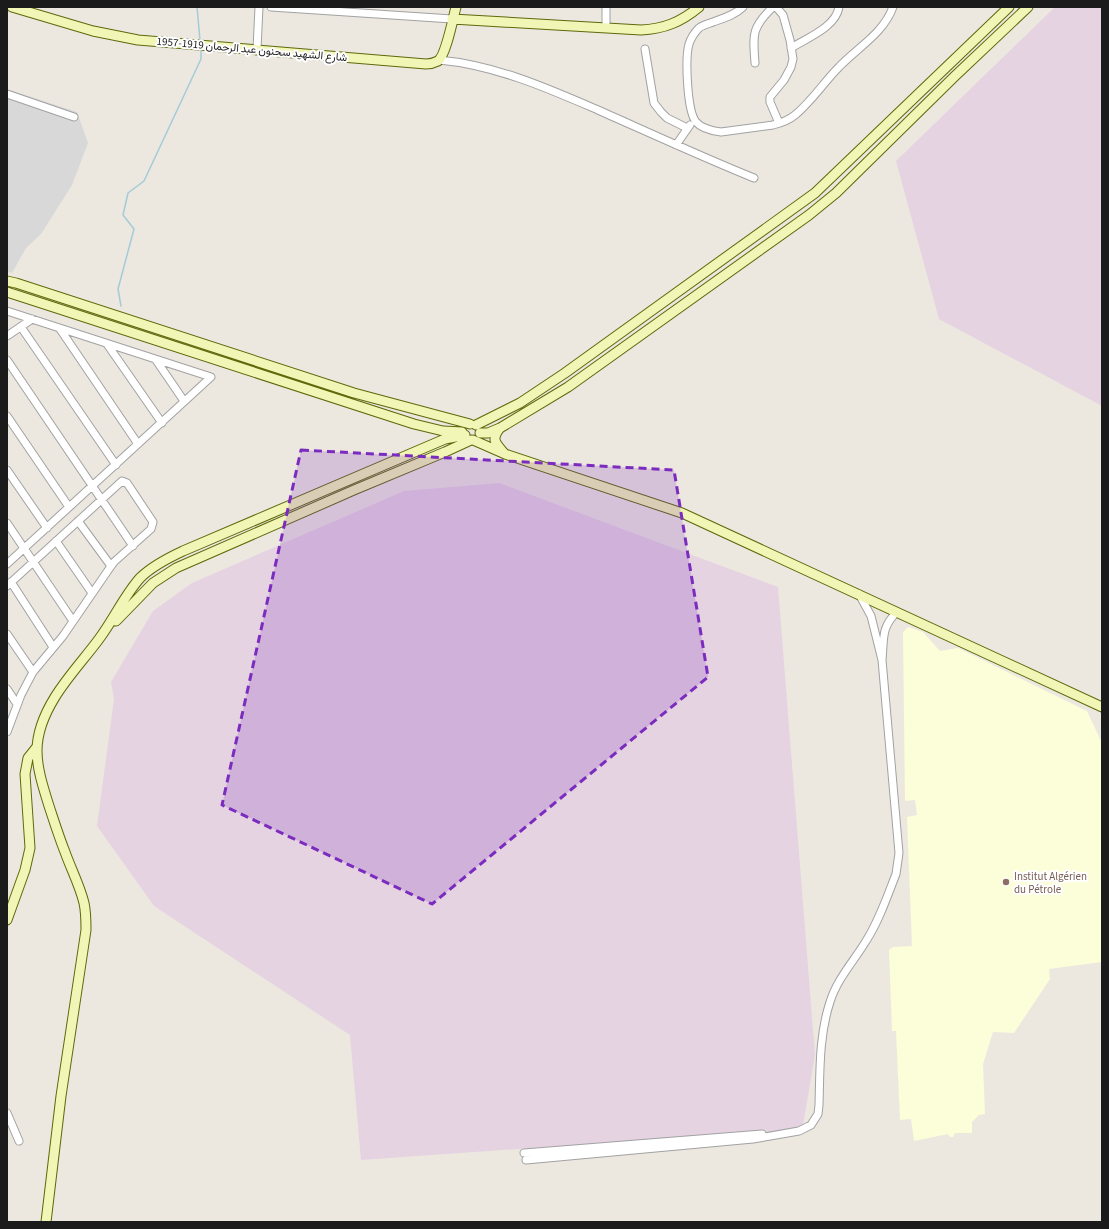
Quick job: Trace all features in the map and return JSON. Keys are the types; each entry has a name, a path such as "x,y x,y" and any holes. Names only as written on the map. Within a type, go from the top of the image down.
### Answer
{"main road":[{"name":"شارع الشهيد سحنون عبد الرحمان 1919-1957","path":"12,7 113,36 426,64 439,60"},
{"path":"439,60 444,53 456,7"},
{"path":"452,19 655,30 679,21 699,7"},
{"path":"472,436 466,427 520,403 565,373 815,193 1008,7"},
{"path":"46,1222 61,1096 86,930 86,914 84,902 62,846 40,779 36,748 40,728 55,696 100,638 129,592 140,578 168,557 445,438 472,436 488,433 500,428 568,387 814,211 836,193 955,76 1028,7"},
{"path":"7,281 24,285 354,392 473,424 480,428 472,436 445,452 176,568 153,583 100,638"},
{"path":"7,292 414,424 472,436 505,454 682,512 1102,707"},
{"path":"500,428 495,436 495,440 497,445 505,454"},
{"path":"7,920 25,870 30,848 25,774 28,758 36,748"}],"street":[{"path":"257,49 259,7"},
{"path":"271,7 340,10 452,19"},
{"path":"606,7 606,28"},
{"path":"743,7 733,15 699,28 690,42 688,53 687,68 690,103 695,120 698,124 705,128 721,132 779,123 795,115 840,65 878,32 885,24 894,7"},
{"path":"755,63 753,37 755,29 759,21 774,7 783,15 793,59 791,67 784,80 770,97 770,102 779,123"},
{"path":"791,48 826,26 838,14 839,7"},
{"path":"645,48 654,102 667,118 687,128"},
{"path":"439,60 455,62 503,73 536,85 754,178"},
{"path":"7,94 74,117"},
{"path":"676,145 687,128 695,120"},
{"path":"7,311 210,377 162,423 7,564"},
{"path":"7,336 32,320"},
{"path":"21,327 116,465"},
{"path":"60,328 138,444"},
{"path":"107,344 162,423"},
{"path":"7,360 133,546"},
{"path":"156,360 184,402"},
{"path":"7,416 69,507"},
{"path":"7,470 47,528"},
{"path":"7,732 33,672 53,648 73,621 111,566 151,529 153,525 153,522 125,481 119,483 9,584 53,648"},
{"path":"78,521 111,566"},
{"path":"7,523 73,621"},
{"path":"56,541 92,593"},
{"path":"525,1156 752,1139 799,1131 811,1125 818,1114 822,1034 830,1002 834,990 870,934 896,874 899,853 882,660 871,616 859,594"},
{"path":"882,660 884,632 889,621 897,612"},
{"path":"7,634 33,672"},
{"path":"7,689 18,704"},
{"path":"8,1117 19,1141"}],"highlighted area":[{"path":"301,450 674,470 708,677 432,904 222,805"}],"shaded area":[{"path":"1055,7 1102,7 1102,406 939,319 896,161"},
{"path":"7,89 77,112 88,143 72,185 41,234 26,248 12,273 7,271"},
{"path":"499,483 778,587 815,1055 803,1125 789,1130 361,1160 350,1035 154,906 97,826 114,699 111,682 153,611 192,583 404,491"},
{"name":"Institut Algérien du Pétrole","path":"908,627 923,632 940,651 958,648 1087,711 1102,743 1102,962 1049,969 1050,979 1014,1033 993,1032 983,1064 985,1114 979,1115 972,1122 972,1133 955,1133 953,1137 950,1137 948,1134 914,1141 911,1119 900,1120 896,1031 892,1031 889,950 893,947 912,946 907,817 917,815 915,800 905,801 903,632"}],"waterway":[{"path":"197,7 200,40"},
{"path":"121,306 118,289 134,229 123,215 128,193 144,181 201,59 201,50"}],"place":[{"name":"Institut Algérien du Pétrole","path":"1006,882"}]}
